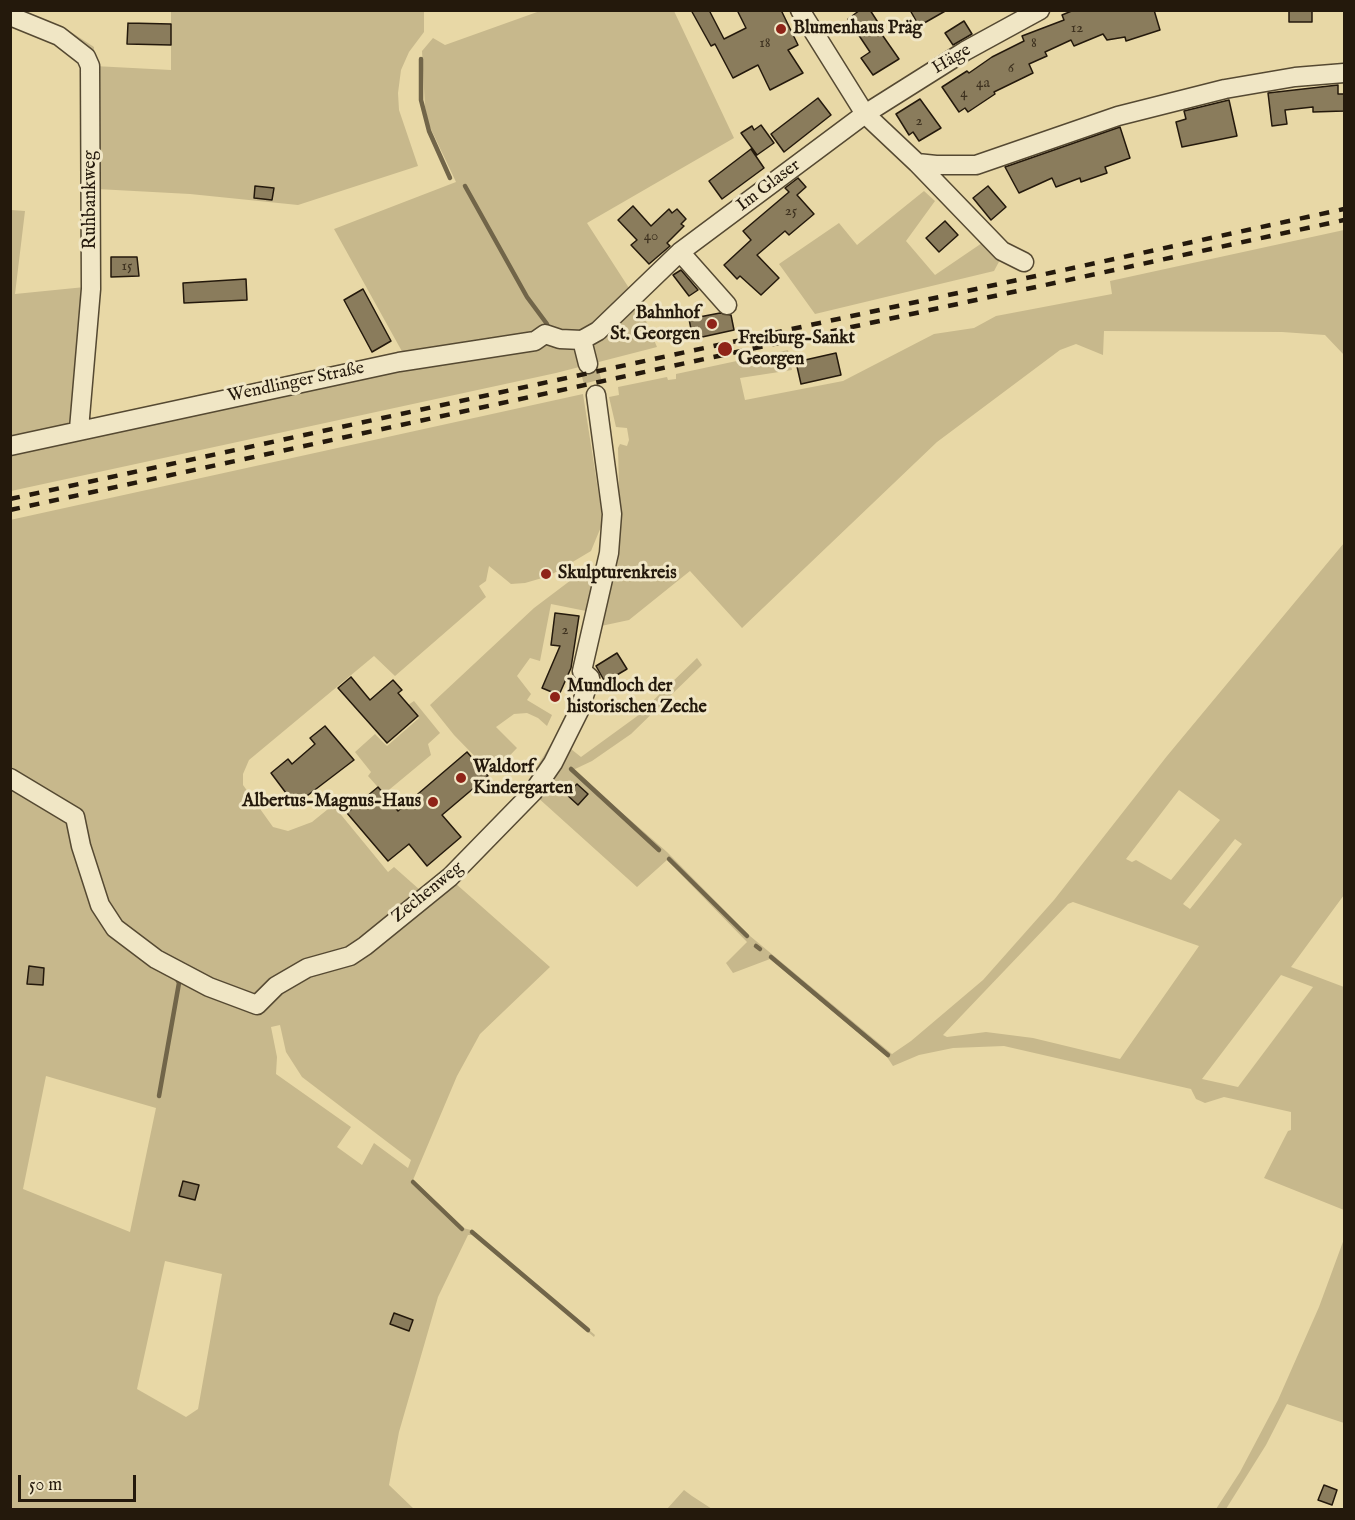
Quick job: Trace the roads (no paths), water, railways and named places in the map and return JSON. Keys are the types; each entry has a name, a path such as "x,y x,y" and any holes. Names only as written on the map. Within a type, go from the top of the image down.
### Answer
{"street":[{"path":"800,10 866,114 918,163 1002,251 1024,262"},
{"name":"Häge","path":"866,114 965,51 1040,10"},
{"name":"Ruhbankweg","path":"10,16 59,36 81,52 90,66 92,289 79,429"},
{"path":"918,163 976,165 1118,116 1176,100 1294,77 1344,73"},
{"name":"Im Glaser","path":"582,340 598,331 680,252 866,114"},
{"path":"680,252 727,305"},
{"name":"Wendlinger Straße","path":"10,446 79,429 399,362 535,341 545,334 560,339 582,340"},
{"path":"582,340 588,364"},
{"name":"Zechenweg","path":"10,778 75,817 81,846 100,905 115,928 156,959 209,987 257,1005 276,986 307,968 350,956 458,870 532,793 554,763 579,711 590,678 582,671 609,553 612,514 596,395"}],"waterway":[{"path":"421,59 421,100 429,131 450,178"},
{"path":"465,186 527,297 547,324"},
{"path":"571,769 659,850"},
{"path":"669,859 747,936"},
{"path":"756,946 760,949"},
{"path":"771,957 888,1055"},
{"path":"159,1096 179,983 175,976"},
{"path":"413,1182 462,1229"},
{"path":"472,1232 588,1330"}],"tunnel":[{"path":"588,364 596,395"}],"railway":[{"path":"10,499 1344,209"},
{"path":"10,510 1344,220"}],"place":[{"name":"Blumenhaus Präg","path":"781,29"},
{"name":"Bahnhof St. Georgen","path":"712,324"},
{"name":"Freiburg-Sankt Georgen","path":"725,349"},
{"name":"Skulpturenkreis","path":"546,574"},
{"name":"Mundloch der historischen Zeche","path":"555,697"},
{"name":"Waldorf Kindergarten","path":"461,778"},
{"name":"Albertus-Magnus-Haus","path":"433,802"}]}
